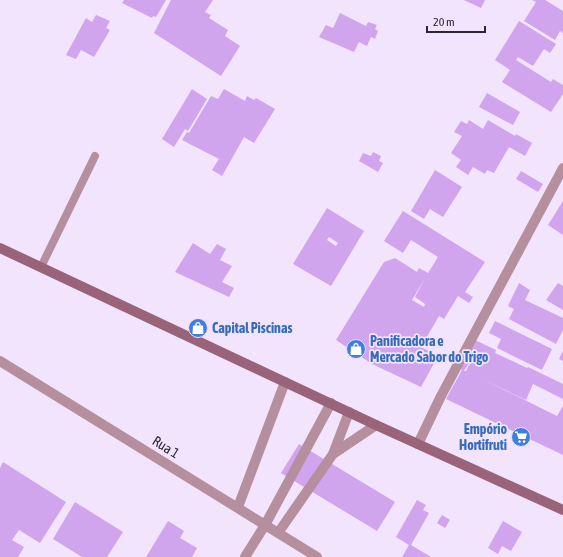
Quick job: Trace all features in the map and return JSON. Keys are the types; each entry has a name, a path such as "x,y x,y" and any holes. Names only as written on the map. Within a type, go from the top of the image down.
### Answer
{"main road":[{"path":"0,248 376,425 563,510"}],"street":[{"path":"418,444 563,168"},
{"name":"Rua 1","path":"0,361 317,557"},
{"path":"238,507 285,382"},
{"path":"245,557 265,524 331,403"},
{"path":"278,533 333,454 349,412"},
{"path":"333,454 376,425"}],"lane":[{"path":"41,267 95,156"}],"building":[{"path":"124,0 166,0 156,17 153,16 152,18 122,3"},
{"path":"171,0 213,0 205,12 211,15 209,18 228,30 225,36 240,46 221,76 154,33"},
{"path":"464,0 485,0 481,8"},
{"path":"532,0 545,0 563,11 563,33 560,31 555,40 524,21 536,2"},
{"path":"340,13 366,26 368,22 377,25 375,29 378,31 375,39 371,37 367,46 359,42 354,52 319,37 326,25 333,28"},
{"path":"96,15 110,21 106,28 110,30 94,57 81,50 76,59 66,55 86,18 92,22"},
{"path":"519,21 556,44 550,53 544,49 533,66 518,57 516,60 551,82 553,79 563,85 563,94 551,112 502,82 510,70 495,60"},
{"path":"192,89 207,99 188,131 185,129 174,147 162,139"},
{"path":"224,89 245,101 247,96 254,100 256,98 275,109 254,143 244,137 222,176 212,170 219,159 182,140 187,132 189,133 211,96 218,99"},
{"path":"487,93 520,112 513,125 479,107"},
{"path":"469,120 483,129 488,120 515,136 516,134 532,143 525,156 509,147 494,173 487,170 485,174 473,167 468,175 456,167 461,160 451,153 462,136 454,132 461,121 467,124"},
{"path":"373,152 381,156 379,161 383,163 378,172 359,161 363,153 371,156"},
{"path":"435,170 462,187 443,217 430,209 424,219 411,211"},
{"path":"521,171 543,184 538,192 516,179"},
{"path":"563,201 563,235 548,225"},
{"path":"327,208 364,231 331,286 293,264","holes":["329,237 338,243 336,246 327,240"]},
{"path":"403,211 485,262 465,292 473,297 469,303 458,296 444,319 439,316 421,347 438,356 421,387 372,364 336,340 384,262 395,258 417,272 419,268 428,273 438,257 411,240 403,253 384,241","holes":["425,278 415,297 425,304 424,307 412,300"]},
{"path":"193,243 210,254 217,244 226,249 220,260 232,266 222,282 234,288 229,297 175,272"},
{"path":"519,283 530,290 525,300 563,318 563,330 556,344 509,319 514,309 508,306"},
{"path":"558,283 563,286 563,310 546,300"},
{"path":"495,321 552,349 542,370 497,348 501,339 489,333"},
{"path":"475,340 496,350 495,353 563,384 563,399 533,384 526,400 482,379 557,416 563,406 563,455 446,399 462,370 459,367","holes":["475,353 466,371 464,371"]},
{"path":"563,351 563,361 559,359"},
{"path":"299,444 395,502 377,531 281,473"},
{"path":"3,462 66,502 40,543 19,530 12,540 24,547 18,557 0,557 0,468"},
{"path":"417,500 426,505 423,510 429,513 411,545 431,557 402,557 409,545 396,537"},
{"path":"75,502 123,532 107,557 82,557 53,539"},
{"path":"442,515 450,520 445,528 437,523"},
{"path":"168,521 184,531 180,538 197,548 192,557 146,557"},
{"path":"503,521 522,532 511,551 502,546 498,554 488,548"}],"place":[{"name":"Capital Piscinas","path":"198,328"},
{"name":"Panificadora e Mercado Sabor do Trigo","path":"356,349"},
{"name":"Empório Hortifruti","path":"521,437"}]}
